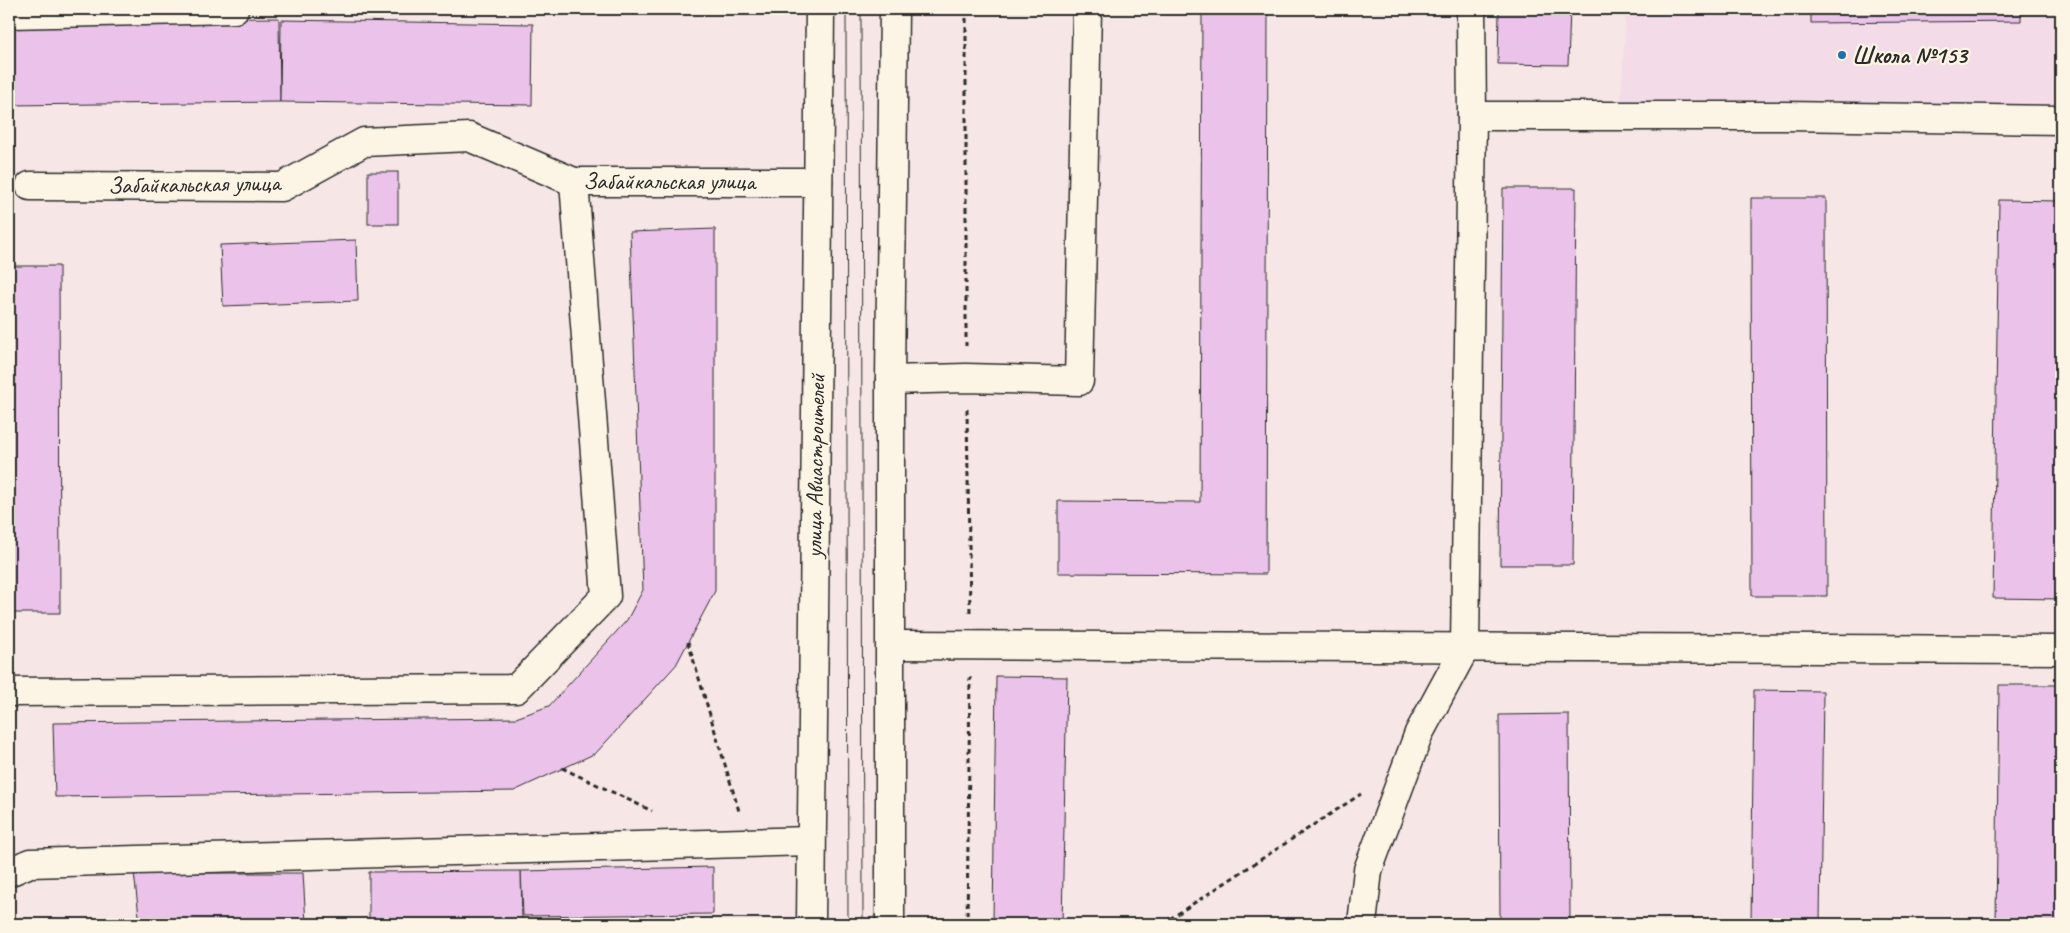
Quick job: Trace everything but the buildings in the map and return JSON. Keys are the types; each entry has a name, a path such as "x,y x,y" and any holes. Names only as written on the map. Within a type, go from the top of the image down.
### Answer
{"main road":[{"path":"9,14 234,9"},
{"name":"улица Авиастроителей","path":"811,924 820,9"},
{"path":"890,924 890,380 894,9"},
{"path":"890,380 966,378 1079,381 1088,9"},
{"path":"1362,924 1368,870 1419,733 1465,648 1472,116 1471,9"},
{"path":"1472,116 1784,116 2061,120"},
{"name":"Забайкальская улица","path":"30,186 282,187 364,142 469,137 574,182 818,182"},
{"path":"9,692 516,690 606,596 574,182"},
{"path":"891,645 970,643 1465,648 2061,650"},
{"path":"16,864 811,841"}],"path":[{"path":"966,9 966,378 970,643 967,924"},
{"path":"688,642 748,842"},
{"path":"562,768 658,814"},
{"path":"1162,924 1367,790"}],"shaded area":[{"name":"Школа №153","path":"1626,9 2061,9 2061,109 1621,102"}],"tram line":[{"path":"846,9 848,924"},
{"path":"861,9 863,924"}],"place":[{"name":"Школа №153","path":"1842,55"}]}
